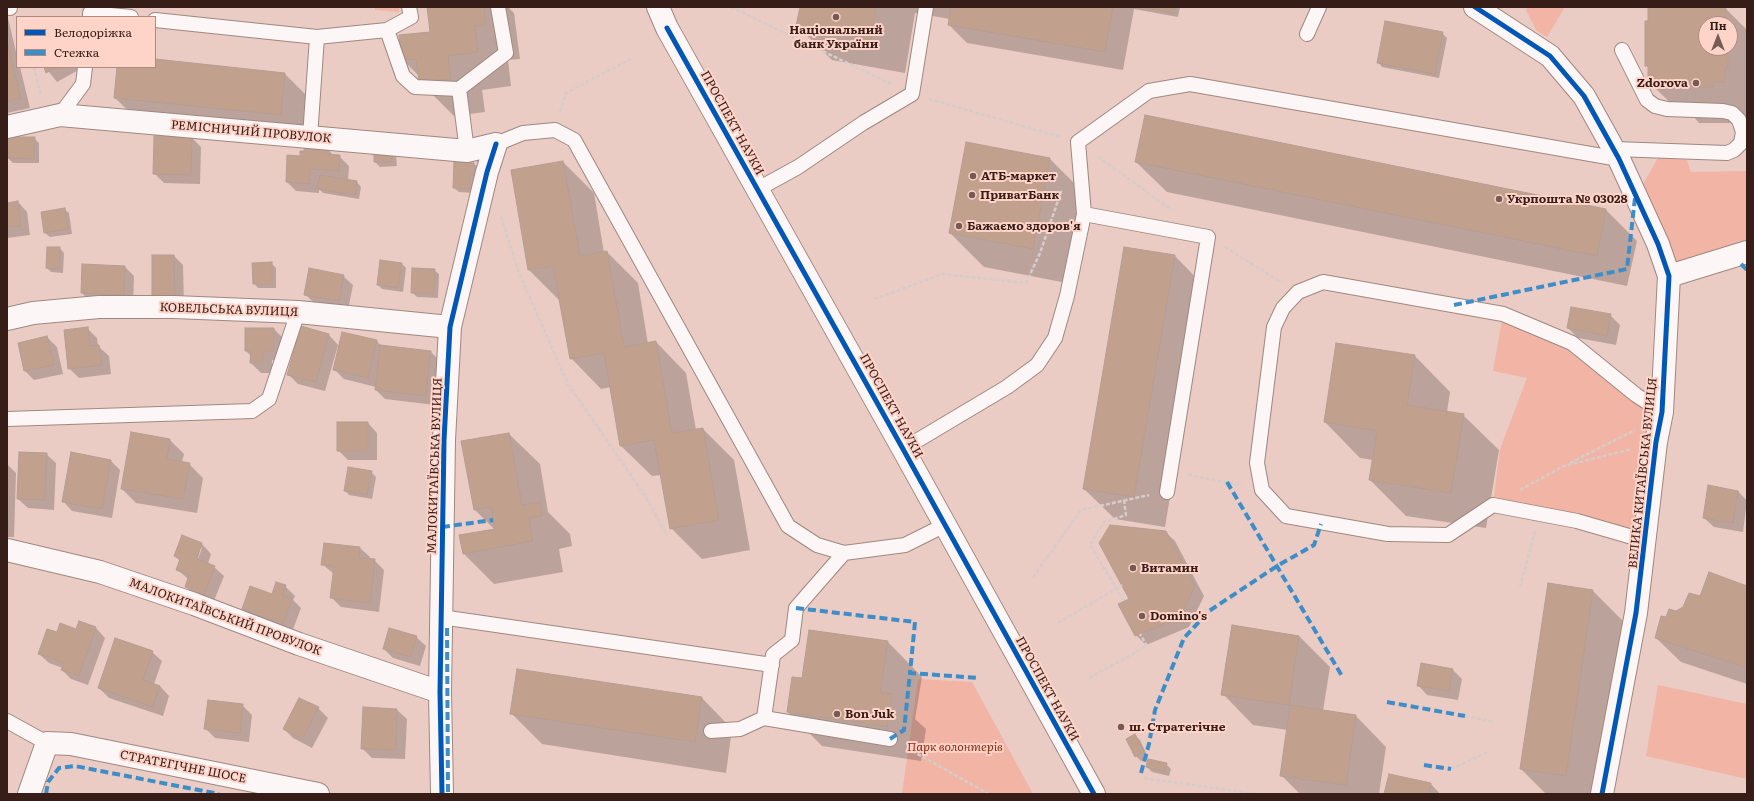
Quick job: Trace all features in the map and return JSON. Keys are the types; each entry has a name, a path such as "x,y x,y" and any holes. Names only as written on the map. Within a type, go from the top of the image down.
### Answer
{"street":[{"name":"ПРОСПЕКТ НАУКИ","path":"645,7 667,28"},
{"name":"ПРОСПЕКТ НАУКИ","path":"658,7 667,28 946,525 1094,794"},
{"name":"ВЕЛИКА КИТАЇВСЬКА ВУЛИЦЯ","path":"1475,7 1550,56 1584,96 1616,154 1658,244 1669,276 1662,412 1656,442 1646,541 1636,613 1602,794"},
{"name":"РЕМІСНИЧИЙ ПРОВУЛОК","path":"7,128 53,116 467,151 496,144"},
{"name":"МАЛОКИТАЇВСЬКА ВУЛИЦЯ","path":"442,794 440,692 444,440 450,327 487,172 496,144"},
{"path":"1669,276 1747,252"},
{"name":"КОВЕЛЬСЬКА ВУЛИЦЯ","path":"7,319 33,313 99,307 174,307 298,312 450,327"},
{"name":"МАЛОКИТАЇВСЬКИЙ ПРОВУЛОК","path":"7,550 100,572 194,604 299,644 440,692"},
{"path":"29,794 47,743"},
{"name":"СТРАТЕГІЧНЕ ШОСЕ","path":"47,743 71,744 318,794"}],"lane":[{"path":"156,20 317,37 387,30 411,17 410,7"},
{"path":"387,30 403,76 415,87 459,89 506,53 498,7"},
{"path":"758,189 798,167 863,123 912,94 926,7"},
{"path":"1307,34 1319,7"},
{"path":"90,16 90,13 121,16"},
{"path":"310,137 317,37"},
{"path":"903,449 1007,387 1037,365 1055,338 1067,296 1084,214 1078,142 1149,91 1190,84 1616,154 1727,153 1734,150 1744,138 1739,120 1732,113 1723,111 1667,109 1656,106 1647,100 1622,50"},
{"path":"53,116 83,84 85,68"},
{"path":"459,89 467,151"},
{"path":"496,144 523,133 555,130 574,140 788,526 817,545 844,553 905,545 946,525"},
{"path":"1084,214 1208,237 1167,492"},
{"path":"1646,541 1577,521 1493,505 1448,535 1388,534 1286,516 1262,490 1256,463 1274,327 1284,308 1298,292 1323,282 1503,314 1572,343 1636,395 1662,412"},
{"path":"7,419 252,412 269,399 298,312"},
{"path":"764,718 773,655 792,640 796,608 844,553"},
{"path":"441,617 772,665"},
{"path":"711,731 740,729 764,718 890,739"},
{"path":"7,721 47,743"}],"path":[{"path":"731,7 912,94 1078,142 1177,214"},
{"path":"566,93 631,59"},
{"path":"34,68 53,116"},
{"path":"874,299 943,274 1026,283 1040,253 1063,186"},
{"path":"500,216 519,273 568,384 646,497 667,536"},
{"path":"1208,237 1298,292"},
{"path":"1493,505 1564,466 1642,427"},
{"path":"1564,466 1656,442"},
{"path":"1170,472 1227,482"},
{"path":"1033,577 1081,510 1167,492"},
{"path":"1124,500 1126,515 1104,522 1090,545 1124,601"},
{"path":"1520,587 1540,514"},
{"path":"1058,623 1122,586"},
{"path":"1089,678 1147,646 1140,634"},
{"path":"1464,716 1495,722"},
{"path":"890,739 989,794"},
{"path":"1451,769 1490,751"},
{"path":"1144,778 1256,794"}],"green space":[{"path":"375,7 399,7 399,12 375,10"},
{"path":"1527,7 1565,7 1547,37 1536,30 1526,10"},
{"path":"1658,158 1687,160 1691,172 1747,171 1747,252 1671,276 1639,191"},
{"path":"1503,314 1572,343 1662,412 1646,541 1493,505 1500,449 1527,378 1493,371"},
{"name":"Парк волонтерів","path":"918,679 972,682 1033,794 902,794"},
{"path":"1658,685 1747,704 1747,779 1646,756"}],"building":[{"path":"427,7 484,7 486,25 475,26 478,52 448,56 451,79 419,82 416,59 402,60 399,35 430,32"},
{"name":"Національний банк України","path":"800,7 876,7 871,40 796,26"},
{"path":"951,7 1113,7 1105,52 948,25"},
{"path":"1140,7 1175,7 1174,13"},
{"path":"1648,7 1726,7 1726,16 1698,16 1698,56 1728,56 1728,69 1725,69 1725,82 1713,82 1713,87 1662,87 1662,82 1648,82 1648,66 1645,66 1645,21 1648,21"},
{"path":"1385,21 1443,32 1435,74 1377,63"},
{"path":"7,42 21,98 7,102"},
{"path":"156,59 285,73 281,115 114,98 117,68 156,68"},
{"path":"44,68 55,68 46,73"},
{"path":"1145,115 1606,209 1597,256 1135,162"},
{"path":"154,136 192,137 191,175 153,174"},
{"path":"7,137 35,137 34,159 7,158"},
{"path":"966,142 1050,158 1033,249 949,233"},
{"path":"325,144 324,154 340,155 339,171 310,169 310,184 286,182 287,155 300,156 300,151 304,151 304,147"},
{"path":"392,150 392,162 374,162 374,151"},
{"path":"563,161 580,256 607,251 624,347 656,341 672,433 703,428 719,520 670,529 654,440 620,446 604,353 570,359 553,266 528,270 511,170"},
{"path":"454,162 474,163 474,175 470,175 470,189 453,188"},
{"path":"320,175 357,181 355,195 317,189"},
{"path":"18,201 21,226 7,227 7,203"},
{"path":"65,208 68,229 44,233 41,212"},
{"path":"47,247 60,247 59,269 46,268"},
{"path":"1124,247 1175,255 1134,497 1083,489"},
{"path":"152,255 174,255 175,297 152,297"},
{"path":"380,260 402,263 398,288 377,285"},
{"path":"272,262 272,284 253,284 252,263"},
{"path":"82,264 125,266 124,295 81,293"},
{"path":"309,268 344,275 339,301 304,295"},
{"path":"412,268 435,269 434,293 411,293"},
{"path":"1571,307 1611,314 1607,336 1567,328"},
{"path":"301,326 329,334 316,382 287,375"},
{"path":"88,327 90,346 99,345 102,365 68,369 64,330"},
{"path":"245,328 274,328 274,351 263,351 263,363 250,363 251,351 245,351"},
{"path":"342,332 377,340 368,378 333,370"},
{"path":"47,336 54,365 24,371 18,343"},
{"path":"1336,343 1415,355 1407,405 1464,414 1451,493 1369,480 1377,431 1324,422"},
{"path":"380,345 431,351 426,396 375,390"},
{"path":"337,422 368,422 368,451 337,451"},
{"path":"131,432 170,439 167,459 190,463 183,499 121,489"},
{"path":"509,433 522,505 540,502 542,516 529,518 533,541 463,554 459,535 495,529 491,507 474,510 461,441"},
{"path":"19,452 47,453 45,500 17,499"},
{"path":"71,452 111,460 102,509 62,502"},
{"path":"348,467 372,471 367,495 344,491"},
{"path":"1708,485 1738,491 1733,523 1703,518"},
{"path":"1110,525 1166,531 1195,586 1180,618 1135,636 1118,604 1129,599 1099,543"},
{"path":"182,535 202,543 197,559 215,566 204,595 185,587 189,575 176,570 180,559 174,556"},
{"path":"324,543 360,547 359,558 375,559 370,603 330,598 334,566 321,565"},
{"path":"1709,572 1747,586 1747,668 1655,638 1661,616 1666,617 1669,609 1676,611 1683,607 1689,593 1700,596"},
{"path":"276,582 286,585 282,595 292,598 283,624 242,609 250,586 272,594"},
{"path":"1548,583 1593,590 1566,776 1520,769"},
{"path":"79,621 96,627 79,676 61,670 64,663 38,654 47,629 57,632 60,623 76,629"},
{"path":"1232,625 1299,636 1289,705 1221,695"},
{"path":"389,628 417,636 411,657 383,649"},
{"path":"809,630 888,641 880,692 892,694 887,727 787,712 792,677 802,678"},
{"path":"115,638 153,651 143,680 160,686 153,707 98,688"},
{"path":"1421,663 1453,669 1449,691 1417,686"},
{"path":"517,669 702,697 695,742 510,714"},
{"path":"299,698 319,707 302,739 283,729"},
{"path":"208,700 243,704 240,733 204,729"},
{"path":"1290,705 1356,715 1346,785 1280,776"},
{"path":"363,707 397,709 396,750 361,749"},
{"path":"1135,734 1144,752 1135,757 1126,739"},
{"path":"1148,759 1167,763 1165,772 1146,767"},
{"path":"1389,774 1431,783 1429,794 1384,794"}],"marked path":[{"path":"1454,305 1627,269 1635,198"},
{"path":"1741,264 1747,270"},
{"path":"1227,482 1342,676"},
{"path":"442,527 493,520"},
{"path":"1141,773 1149,744 1155,710 1184,638 1209,611 1277,566 1314,545 1321,524"},
{"path":"796,608 915,622 910,673"},
{"path":"447,628 448,794"},
{"path":"890,739 904,730 910,673 979,678"},
{"path":"1387,702 1465,716"},
{"path":"1424,765 1451,769"},
{"path":"46,794 48,782 59,768 75,766 219,794"}],"cycle path":[{"path":"1475,7 1550,56 1584,96 1619,159 1658,244 1669,276 1662,412 1656,442 1636,613 1602,794"},
{"path":"667,28 1094,794"},
{"path":"442,794 440,692 444,440 450,327 487,172 496,144"}],"place":[{"name":"Національний банк України","path":"836,17"},
{"name":"Zdorova","path":"1696,83"},
{"name":"АТБ-маркет","path":"973,176"},
{"name":"ПриватБанк","path":"972,195"},
{"name":"Укрпошта № 03028","path":"1499,199"},
{"name":"Бажаємо здоров'я","path":"959,226"},
{"name":"Витамин","path":"1133,568"},
{"name":"Domino's","path":"1142,616"},
{"name":"Bon Juk","path":"837,714"},
{"name":"ш. Стратегічне","path":"1121,727"}]}
